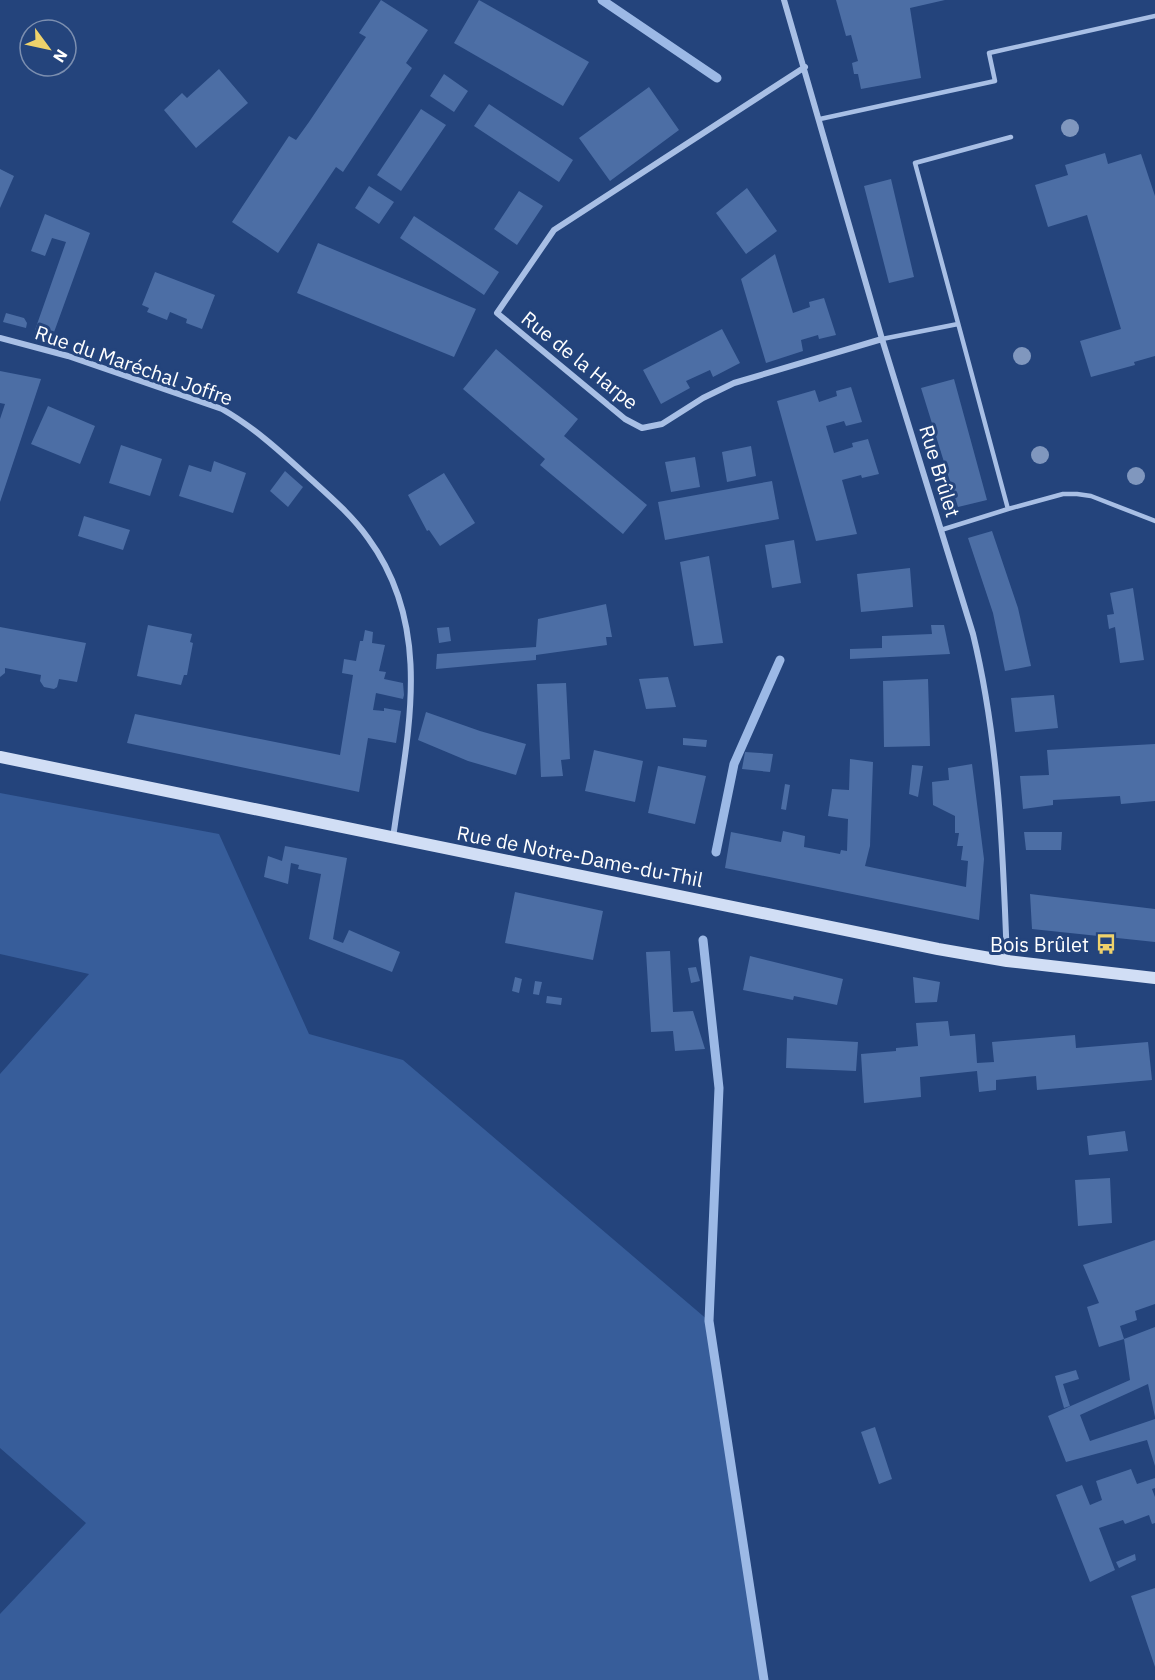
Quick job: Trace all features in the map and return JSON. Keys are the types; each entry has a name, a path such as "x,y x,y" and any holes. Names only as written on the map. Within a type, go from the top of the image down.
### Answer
{"main road":[{"name":"Rue de Notre-Dame-du-Thil","path":"0,757 1007,961 1155,978"}],"street":[{"name":"Rue Brûlet","path":"784,0 882,339 973,634 990,716 1000,800 1007,961"},
{"name":"Rue de la Harpe","path":"805,67 554,230 497,313 625,419 642,428 662,424 703,398 734,383 882,339"},
{"name":"Rue du Maréchal Joffre","path":"0,338 68,356 222,409 241,420 272,444 339,505 368,537 394,582 406,622 410,648 412,692 393,838"}],"lane":[{"path":"820,120 995,81 989,53 1155,16"},
{"path":"1008,509 915,163 1011,137"},
{"path":"882,339 958,324"},
{"path":"941,530 1063,494 1091,496 1155,521"}],"shaded area":[{"path":"0,793 219,834 309,1034 403,1060 709,1321 761,1680 0,1680 0,1614 86,1523 0,1448 0,1074 89,974 0,954"}],"building":[{"path":"381,0 428,30 406,63 412,68 343,172 336,167 278,253 232,222 289,136 296,140 309,122 366,37 359,33"},
{"path":"479,0 589,62 563,106 454,43"},
{"path":"836,0 945,0 910,8 921,78 861,89 858,74 854,74 852,63 858,61 851,35 846,36"},
{"path":"219,69 248,103 196,148 164,110 182,93 187,98"},
{"path":"444,74 468,91 454,112 430,96"},
{"path":"649,87 679,130 610,181 579,138"},
{"path":"489,104 573,160 559,182 474,126"},
{"path":"421,109 446,125 401,191 377,175"},
{"path":"1105,153 1108,164 1141,154 1155,196 1155,356 1134,362 1135,365 1091,377 1080,341 1121,329 1087,215 1048,227 1035,185 1068,175 1065,165"},
{"path":"0,169 14,176 0,208"},
{"path":"891,179 914,277 889,283 864,186"},
{"path":"369,186 394,202 379,224 355,208"},
{"path":"747,188 777,231 746,254 716,213"},
{"path":"519,191 543,206 517,245 494,229"},
{"path":"45,214 90,233 53,335 35,330 66,242 52,238 45,256 31,251"},
{"path":"414,216 499,272 484,295 400,238"},
{"path":"318,243 476,309 454,357 297,293"},
{"path":"775,254 793,313 810,307 809,302 824,298 836,335 819,339 818,335 801,340 803,351 766,363 741,279"},
{"path":"155,272 215,295 202,329 186,323 187,319 170,312 167,320 147,312 149,308 142,305"},
{"path":"6,313 24,318 27,323 26,328 3,322"},
{"path":"722,329 740,363 713,377 710,370 686,381 690,388 661,404 643,370"},
{"path":"496,349 578,419 564,436 647,505 623,534 540,465 545,459 463,389"},
{"path":"0,371 41,379 0,502 0,419 5,404 0,403"},
{"path":"954,379 987,500 958,507 921,388"},
{"path":"851,387 862,422 846,426 844,421 826,426 834,453 853,447 852,443 868,439 879,474 862,478 861,475 842,480 857,534 816,541 777,401 815,390 819,402 837,396 836,391"},
{"path":"48,406 95,426 80,464 31,444"},
{"path":"121,445 162,459 150,496 109,483"},
{"path":"751,446 756,476 727,482 722,452"},
{"path":"695,457 700,487 671,492 665,462"},
{"path":"214,461 246,473 233,513 179,496 189,465 211,472"},
{"path":"285,471 303,487 288,507 270,491"},
{"path":"444,473 475,523 440,546 429,530 427,531 408,495"},
{"path":"772,481 779,519 665,540 658,502"},
{"path":"84,516 130,530 123,550 78,536"},
{"path":"992,531 1018,608 1031,666 1005,671 993,613 968,538"},
{"path":"794,540 801,583 772,588 765,545"},
{"path":"709,556 723,643 694,646 680,562"},
{"path":"910,568 913,607 861,612 857,574"},
{"path":"1133,588 1144,660 1120,663 1115,627 1109,629 1107,615 1114,614 1110,593"},
{"path":"606,604 612,637 606,637 607,645 536,655 536,660 436,669 437,654 536,647 538,619"},
{"path":"148,625 192,634 190,642 193,643 187,675 184,675 181,685 137,676"},
{"path":"931,625 944,625 950,654 850,659 850,649 882,648 882,636 932,634"},
{"path":"0,627 86,643 77,682 59,679 54,689 44,687 40,681 41,675 5,668 5,673 0,677"},
{"path":"449,627 451,641 439,643 437,628"},
{"path":"365,630 373,632 372,643 385,645 379,671 386,672 384,679 403,683 404,695 403,699 376,693 373,710 384,711 384,708 401,711 396,743 368,738 359,792 127,743 135,714 340,755 353,675 342,673 344,659 356,661"},
{"path":"668,677 676,707 646,709 639,679"},
{"path":"928,679 930,746 884,747 883,681"},
{"path":"566,683 570,759 561,760 563,776 541,777 537,684"},
{"path":"1054,695 1058,728 1015,732 1011,698"},
{"path":"426,712 526,744 516,775 468,761 418,740"},
{"path":"683,738 707,740 706,747 683,745"},
{"path":"1155,744 1155,801 1121,804 1120,796 1053,800 1053,805 1023,809 1020,776 1049,775 1047,750"},
{"path":"594,750 643,761 635,802 585,791"},
{"path":"745,752 773,754 770,772 742,769"},
{"path":"850,759 873,762 870,846 865,866 966,887 968,861 961,860 963,846 957,846 959,833 955,833 955,816 933,805 932,782 949,780 948,768 972,764 984,859 979,920 725,868 731,832 781,842 783,831 805,836 804,847 840,854 841,850 847,851 848,819 828,816 832,789 849,790"},
{"path":"912,765 923,766 918,797 909,794"},
{"path":"658,766 706,776 695,824 648,813"},
{"path":"785,784 790,785 786,810 781,809"},
{"path":"1024,832 1062,832 1061,850 1026,850"},
{"path":"285,846 347,858 333,939 343,943 349,930 400,952 392,972 309,939 321,874 298,869 299,865 291,863 288,884 264,877 268,856 282,861"},
{"path":"515,892 603,911 593,960 505,943"},
{"path":"1030,894 1155,909 1155,942 1032,929"},
{"path":"670,951 673,1012 693,1011 705,1049 675,1051 673,1031 651,1032 646,952"},
{"path":"750,956 843,979 837,1005 794,996 793,1000 743,990"},
{"path":"696,967 700,981 691,983 688,968"},
{"path":"515,977 522,979 519,993 512,991"},
{"path":"913,977 940,982 937,1002 915,1003"},
{"path":"535,981 542,982 539,995 533,994"},
{"path":"547,996 562,998 561,1005 546,1003"},
{"path":"948,1021 950,1036 975,1034 977,1063 994,1062 992,1042 1075,1035 1076,1048 1148,1042 1152,1080 1037,1090 1036,1076 996,1080 996,1090 979,1092 977,1071 920,1077 921,1097 864,1103 861,1054 896,1051 896,1048 918,1046 916,1023"},
{"path":"787,1038 858,1042 856,1071 786,1068"},
{"path":"1125,1131 1128,1151 1089,1155 1087,1136"},
{"path":"1110,1178 1112,1223 1078,1226 1075,1180"},
{"path":"1155,1240 1155,1304 1135,1311 1137,1320 1120,1326 1124,1339 1099,1347 1087,1307 1099,1303 1083,1265"},
{"path":"1155,1327 1155,1417 1148,1384 1080,1415 1090,1441 1155,1419 1155,1466 1147,1440 1066,1462 1048,1416 1130,1380 1124,1339"},
{"path":"1076,1370 1079,1379 1063,1384 1070,1406 1064,1408 1055,1376"},
{"path":"875,1427 892,1479 879,1484 861,1432"},
{"path":"1131,1469 1137,1484 1155,1478 1155,1488 1152,1489 1155,1497 1155,1523 1152,1524 1149,1515 1125,1524 1123,1520 1099,1528 1115,1570 1090,1582 1056,1495 1082,1485 1090,1505 1102,1500 1096,1481"},
{"path":"1135,1554 1136,1560 1119,1568 1116,1562"},
{"path":"1155,1588 1155,1667 1131,1596"}],"waterway":[{"path":"602,0 717,78"},
{"path":"716,852 734,764 780,660"},
{"path":"703,940 719,1088 709,1321 764,1680"}],"place":[{"name":"Bois Brûlet","path":"1106,944"}]}
